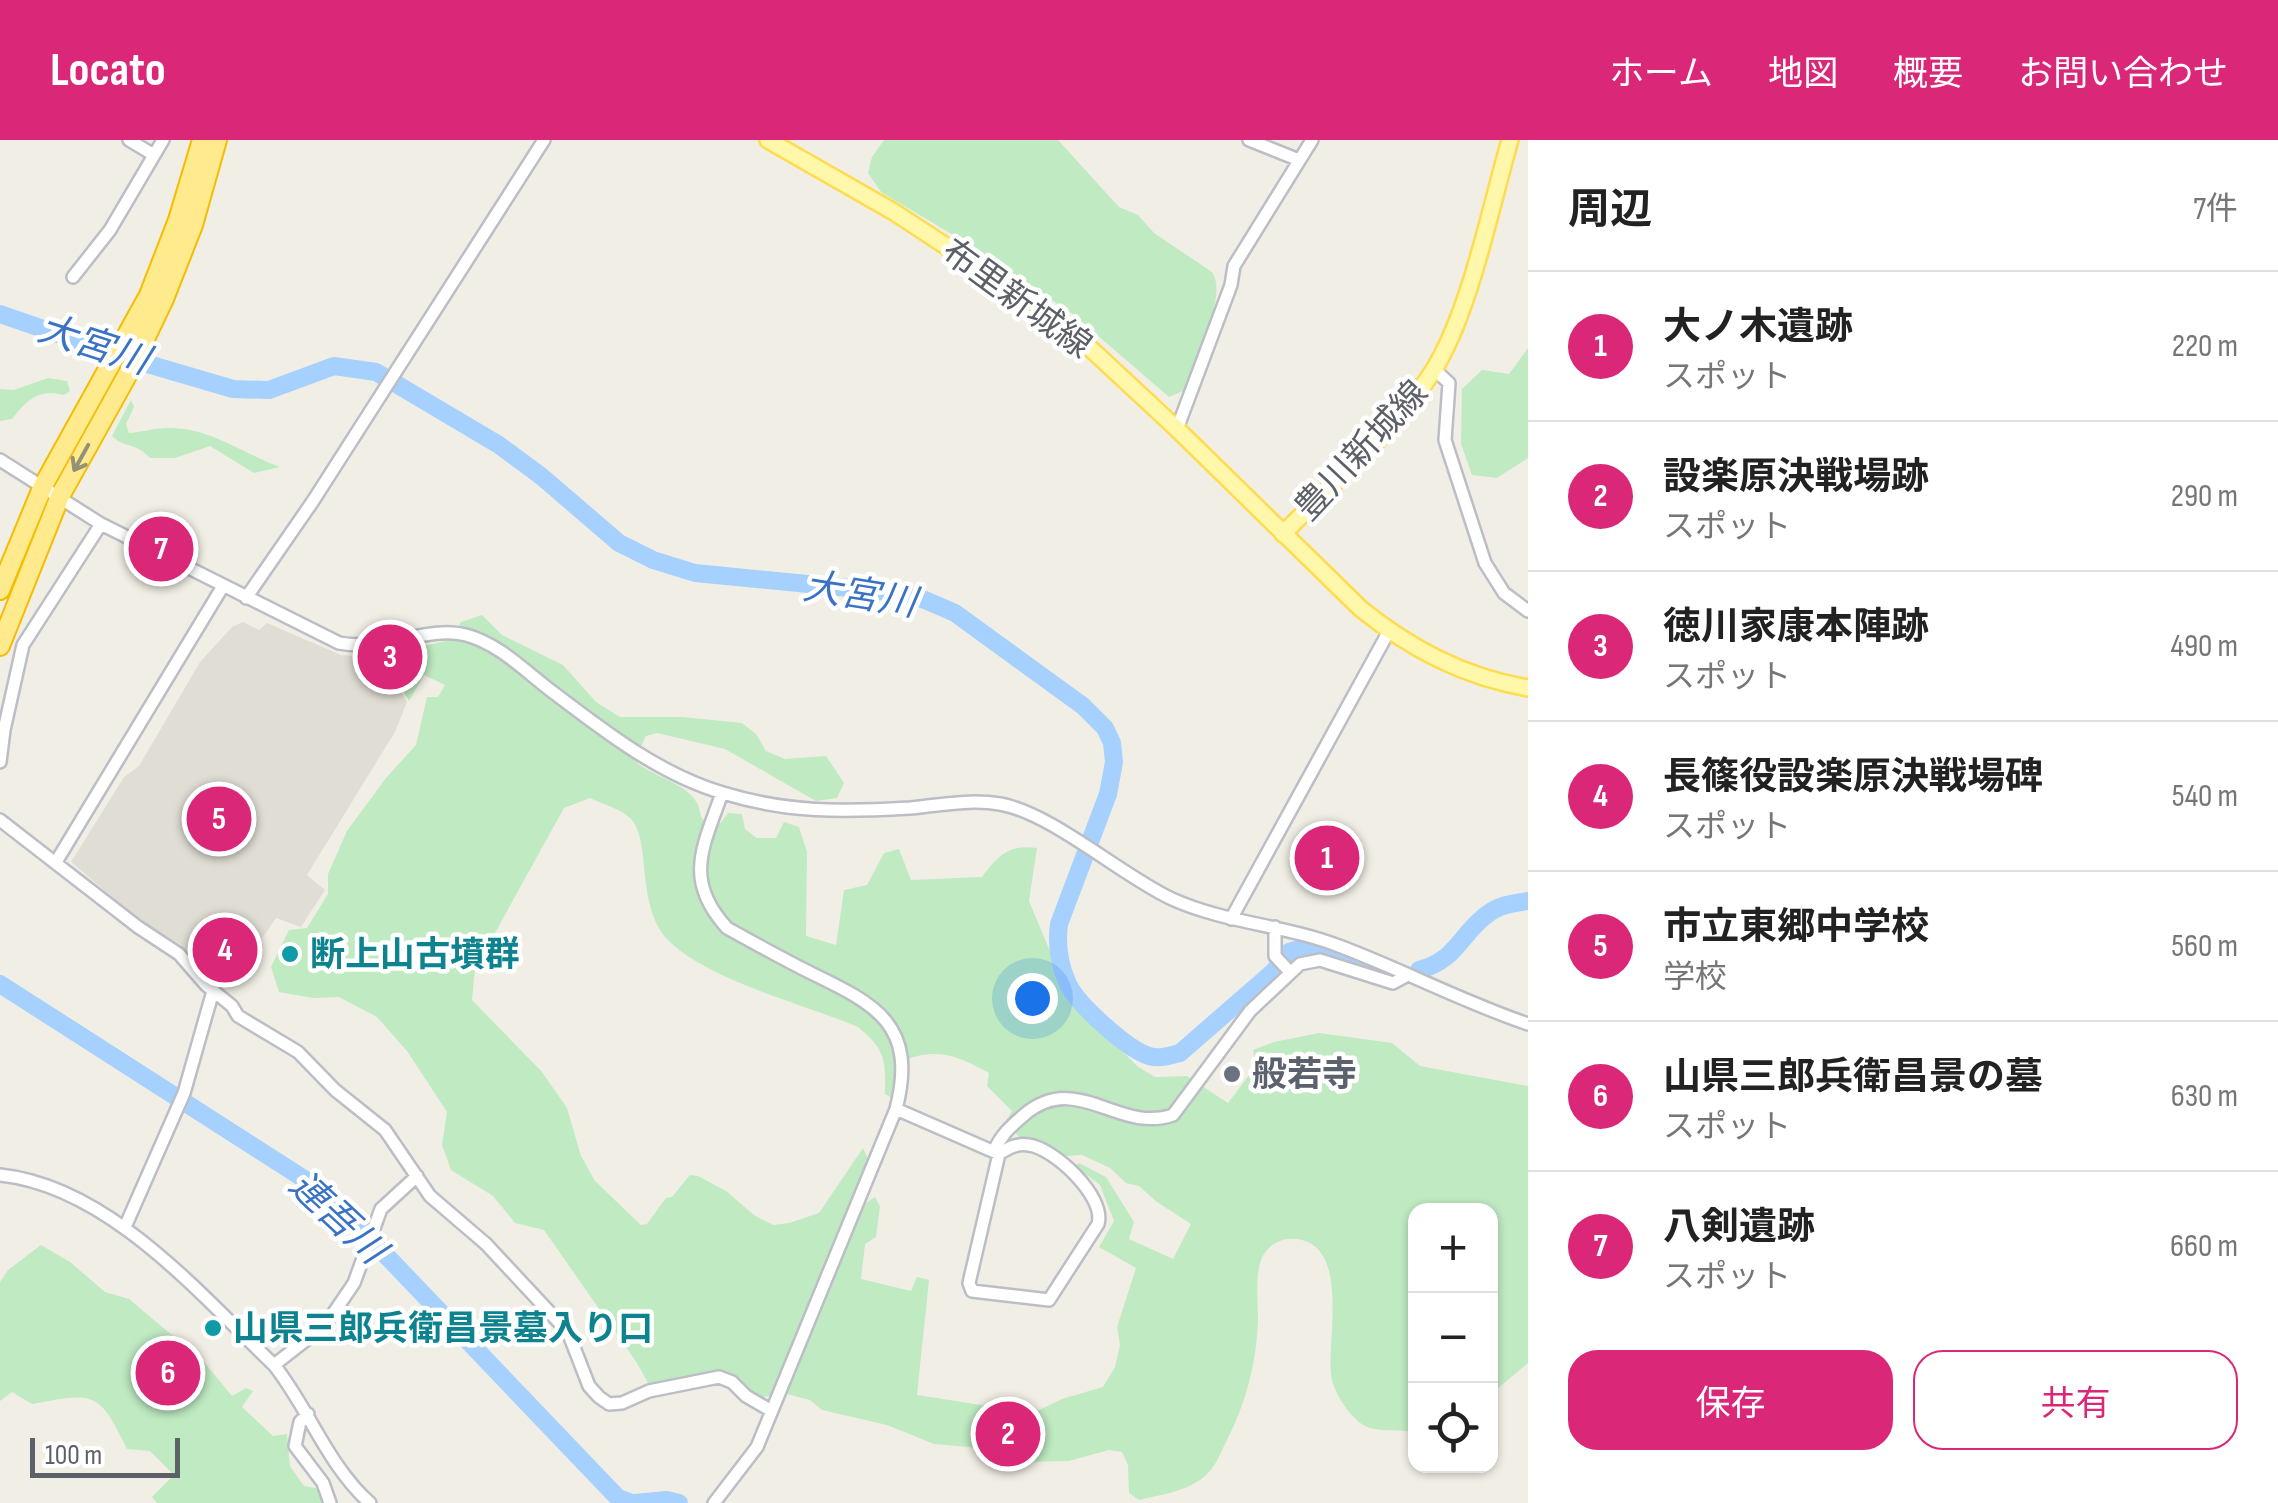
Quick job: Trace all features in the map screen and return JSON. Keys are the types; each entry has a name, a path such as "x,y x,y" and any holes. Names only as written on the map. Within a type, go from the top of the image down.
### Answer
{"highway":[{"path":"135,342 202,140"},
{"path":"0,646 60,496 192,225 217,140"},
{"path":"0,590 43,486 120,369"}],"main road":[{"name":"布里新城線","path":"768,140 894,212 1063,323 1283,534"},
{"name":"豊川新城線","path":"1510,140 1457,318 1434,369 1398,416 1283,534 1389,631 1446,664 1528,688"}],"street":[{"path":"129,140 154,156"},
{"path":"73,277 110,230 163,140"},
{"path":"246,598 314,501 544,140"},
{"path":"1249,140 1299,160"},
{"path":"1177,429 1234,266 1312,140"},
{"path":"1434,369 1449,383 1444,440 1485,563 1504,594 1528,611"},
{"path":"0,460 101,524 340,643 368,647 448,634 483,642 507,656 596,726 654,762 722,793 794,809 834,813 1002,804 1032,816 1170,898 1231,919 1276,927 1340,946 1528,1024"},
{"path":"0,762 24,645 101,524"},
{"path":"56,862 223,586"},
{"path":"1231,919 1389,631"},
{"path":"715,1501 753,1454 903,1084 900,1047 890,1025 868,1001 727,928 710,908 698,877 702,852 722,793"},
{"path":"0,820 179,954 246,1023 298,1052 335,1090 385,1130 441,1208 486,1244 568,1332 590,1386 599,1398 609,1404 622,1403 649,1391 719,1377 770,1410"},
{"path":"125,1228 184,1093 225,922"},
{"path":"1276,927 1274,956 1289,970"},
{"path":"896,1109 996,1152 1029,1144 1091,1190 1100,1216 1098,1224 1050,1300 972,1291 969,1284 996,1152 1002,1134 1038,1103 1055,1098 1078,1099 1137,1118 1157,1120 1173,1114 1250,1011 1289,970 1311,960 1393,983 1408,975"},
{"path":"0,1175 68,1192 125,1228 274,1365 339,1468 370,1503"},
{"path":"274,1365 333,1314 354,1284 382,1209 417,1176"},
{"path":"308,1414 300,1422 295,1446 323,1483 330,1503"}],"shaded area":[{"path":"243,622 259,630 267,623 341,655 379,658 407,702 395,732 307,875 325,890 301,927 276,918 248,959 237,947 218,941 211,962 201,969 180,944 139,920 71,862 124,777 139,766 200,662 232,627"}],"green space":[{"path":"884,140 1058,140 1119,207 1138,215 1154,233 1212,272 1216,283 1213,313 1183,391 1169,397 1074,315 881,192 868,173 872,157"},
{"path":"1528,348 1528,458 1497,478 1472,475 1461,444 1462,389 1482,370 1509,374"},
{"path":"48,378 67,381 70,391 34,397 12,419 0,421 0,389 14,390"},
{"path":"131,400 134,407 126,424 129,433 168,428 198,432 280,467 254,473 210,446 175,458 150,458 112,436"},
{"path":"482,615 502,635 563,665 596,702 620,717 683,717 742,723 756,734 766,751 785,759 826,756 844,783 837,798 816,801 725,749 657,733 646,736 634,760 692,796 702,819 719,825 728,813 742,814 745,829 757,838 776,838 784,822 799,827 807,852 806,936 836,945 844,890 867,885 884,853 899,849 911,880 982,877 1005,853 1037,848 1029,901 1070,999 1137,1066 1155,1077 1187,1076 1228,1103 1256,1066 1253,1050 1319,1033 1392,1043 1420,1066 1528,1086 1528,1363 1498,1388 1498,1203 1408,1203 1408,1432 1363,1425 1342,1402 1331,1374 1330,1275 1314,1245 1285,1239 1271,1246 1261,1260 1252,1370 1238,1416 1218,1459 1194,1484 1158,1496 1139,1500 1129,1493 1128,1465 1122,1452 1109,1450 1069,1461 1017,1462 969,1447 934,1444 887,1425 822,1410 810,1400 787,1394 762,1397 733,1379 648,1383 544,1230 515,1223 493,1196 451,1170 442,1145 447,1112 407,1051 377,1017 339,997 313,998 279,992 271,967 289,930 307,928 328,894 328,874 347,831 416,745 427,697 438,697 445,685 424,675 409,701 390,670 394,652 451,640 461,622","holes":["590,798 627,815 637,829 658,927 687,955 733,980 858,1027 879,1049 885,1094 894,1099 898,1086 896,1064 909,1058 944,1055 977,1066 989,1073 987,1086 1012,1111 1006,1121 1019,1137 1035,1139 1065,1156 1082,1155 1110,1168 1126,1183 1139,1186 1191,1224 1173,1259 1129,1239 1134,1222 1106,1177 1079,1163 1075,1166 1100,1185 1114,1221 1099,1247 1136,1268 1117,1327 1120,1345 1115,1367 1103,1387 1062,1399 1033,1413 917,1395 929,1280 917,1277 911,1291 861,1279 865,1244 876,1237 880,1206 875,1197 863,1205 854,1198 868,1159 863,1148 819,1213 773,1225 754,1215 726,1191 690,1175 647,1224 641,1225 595,1181 581,1156 567,1108 542,1072 472,1000 475,969 564,808"]},
{"path":"41,1245 70,1262 105,1292 129,1299 204,1362 232,1396 246,1388 253,1391 242,1407 273,1436 287,1434 290,1466 304,1486 321,1489 324,1503 157,1503 152,1497 174,1475 150,1451 127,1449 109,1416 93,1400 69,1398 32,1404 12,1392 0,1401 0,1282 8,1270"}],"waterway":[{"name":"大宮川","path":"0,314 233,389 269,390 334,366 376,372 499,445 619,543 653,560 695,573 890,592 925,600 955,613 1083,706 1105,728 1112,743 1114,762 1108,794 1059,924 1058,947 1062,969 1073,993 1104,1025 1140,1052 1157,1057 1180,1053 1273,972 1289,952 1310,946 1330,950 1380,972"},
{"name":"大宮川","path":"1419,970 1451,953 1493,910 1528,901"},
{"name":"連吾川","path":"0,984 312,1184 379,1248 618,1498 632,1503"},
{"name":"連吾川","path":"634,1503 679,1503"}],"place":[{"name":"八剣遺跡","path":"161,549"},
{"name":"徳川家康本陣跡","path":"390,657"},
{"name":"市立東郷中学校","path":"219,819"},
{"name":"大ノ木遺跡","path":"1327,858"},
{"name":"長篠役設楽原決戦場碑","path":"225,950"},
{"name":"断上山古墳群","path":"290,954"},
{"name":"般若寺","path":"1232,1074"},
{"name":"山県三郎兵衛昌景墓入り口","path":"213,1328"},
{"name":"山県三郎兵衛昌景の墓","path":"168,1373"},
{"name":"設楽原決戦場跡","path":"1008,1434"}]}
